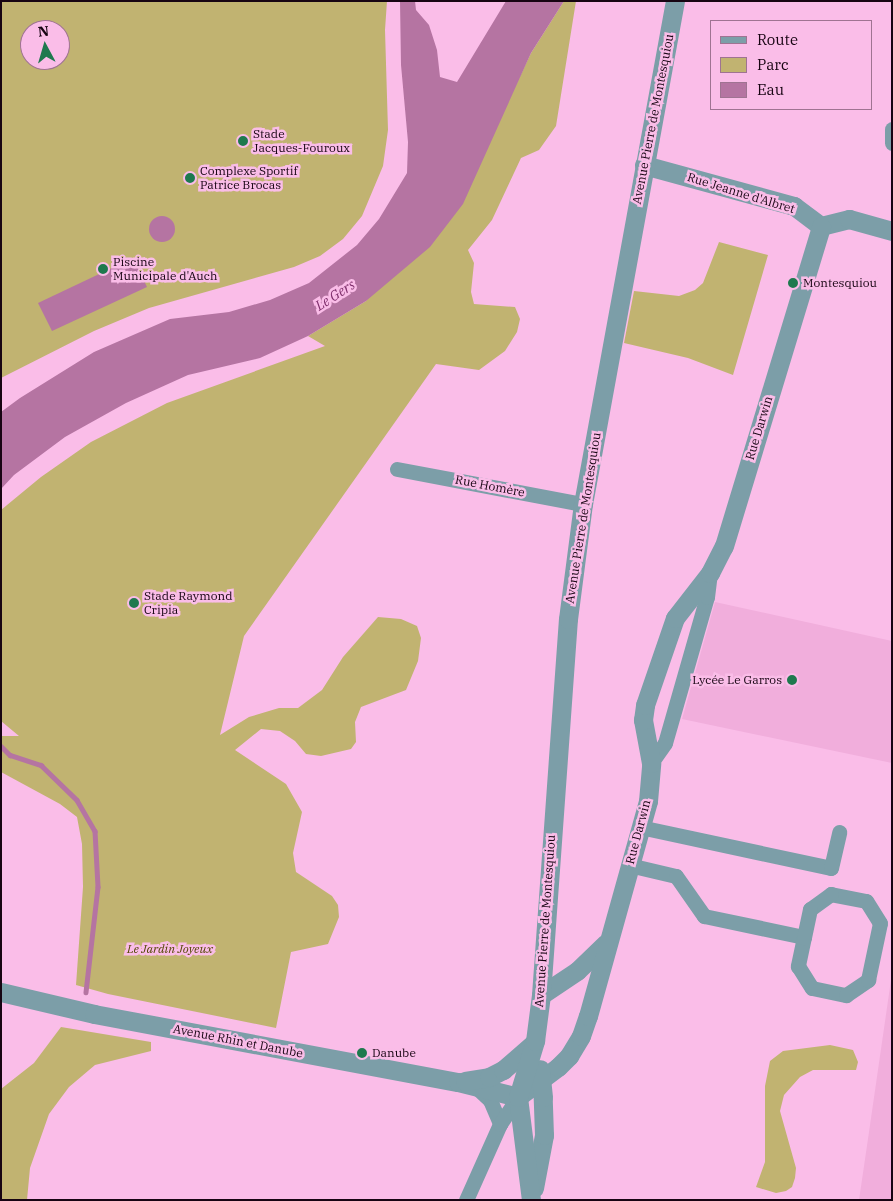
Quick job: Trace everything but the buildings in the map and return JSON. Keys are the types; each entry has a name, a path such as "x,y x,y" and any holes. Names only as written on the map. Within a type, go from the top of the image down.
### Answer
{"street":[{"name":"Avenue Pierre de Montesquiou","path":"466,1200 500,1124 520,1090 535,1041 541,995 568,619 583,504 675,1"},
{"path":"892,129 892,143"},
{"name":"Rue Jeanne d'Albret","path":"644,165 794,206 821,226"},
{"path":"821,226 849,220 892,231"},
{"name":"Rue Darwin","path":"520,1090 541,1080 569,1056 581,1036 648,801 651,763 643,720 645,705 675,618 710,574 724,546 821,226"},
{"name":"Rue Homère","path":"397,469 583,504"},
{"path":"651,763 665,743 708,597 710,574"},
{"path":"640,827 831,868 839,832"},
{"path":"629,865 676,876 704,916 804,937"},
{"path":"831,894 866,901 880,923 868,980 846,995 812,988 798,966 804,937 810,909 831,894"},
{"path":"541,995 577,971 608,941"},
{"name":"Avenue Rhin et Danube","path":"1,992 94,1014 467,1084 520,1090"},
{"name":"Avenue Pierre de Montesquiou","path":"535,1041 541,1080"},
{"path":"467,1084 503,1070 535,1041"},
{"path":"531,1200 539,1171 544,1135 541,1080"},
{"path":"467,1084 490,1100 500,1124"},
{"path":"520,1090 531,1200"}],"shaded area":[{"name":"Lycée Le Garros","path":"715,602 892,641 892,763 682,719"},
{"path":"892,973 892,1200 859,1200 869,1132"}],"green space":[{"name":"Complexe Sportif Patrice Brocas","path":"1,1 387,1 385,30 388,130 383,166 362,216 343,239 320,256 294,267 149,308 94,331 1,378"},
{"name":"Le Jardin Joyeux","path":"564,1 576,1 556,126 539,150 521,158 492,220 468,250 474,263 471,292 474,304 515,307 520,319 517,332 505,351 479,370 436,364 244,636 220,735 249,717 279,708 298,708 322,690 343,657 378,617 401,619 417,626 421,638 418,661 406,690 361,707 355,722 356,742 351,749 321,756 306,754 295,741 280,731 261,729 235,750 286,784 302,812 293,853 296,872 332,896 338,905 339,917 328,944 291,952 276,1028 108,994 76,985 83,887 82,844 77,817 60,804 1,772 1,736 19,736 1,721 1,510 41,477 91,442 167,403 325,346 308,336 366,301 498,123 531,53"},
{"path":"719,242 768,255 733,375 688,358 624,343 634,291 679,296 695,290 703,283"},
{"path":"61,1027 151,1042 151,1051 95,1065 69,1087 49,1114 30,1168 27,1200 1,1200 1,1089 34,1063"},
{"path":"830,1045 853,1050 858,1062 856,1070 813,1070 800,1077 784,1095 780,1111 796,1168 795,1178 792,1187 786,1191 776,1193 756,1187 765,1162 765,1086 770,1061 783,1051"}],"water":[{"name":"Le Gers","path":"400,1 415,1 416,10 429,25 437,50 440,77 457,82 506,1 564,1 531,53 463,204 430,247 366,301 308,336 260,358 188,375 126,403 65,437 14,475 1,489 1,412 20,398 94,352 170,319 229,312 270,300 309,283 357,245 379,219 407,173 408,142 401,65"},
{"path":"162,216 171,220 175,229 171,238 162,242 153,238 149,229 153,220"},
{"path":"133,258 147,287 52,331 38,303"}],"waterway":[{"path":"1,746 10,755 41,765 77,800 95,831 98,887 86,992"}],"place":[{"name":"Stade Jacques-Fouroux","path":"243,141"},
{"name":"Complexe Sportif Patrice Brocas","path":"190,178"},
{"name":"Piscine Municipale d'Auch","path":"103,269"},
{"name":"Montesquiou","path":"793,283"},
{"name":"Stade Raymond Cripia","path":"134,603"},
{"name":"Lycée Le Garros","path":"792,680"},
{"name":"Danube","path":"362,1053"}]}
